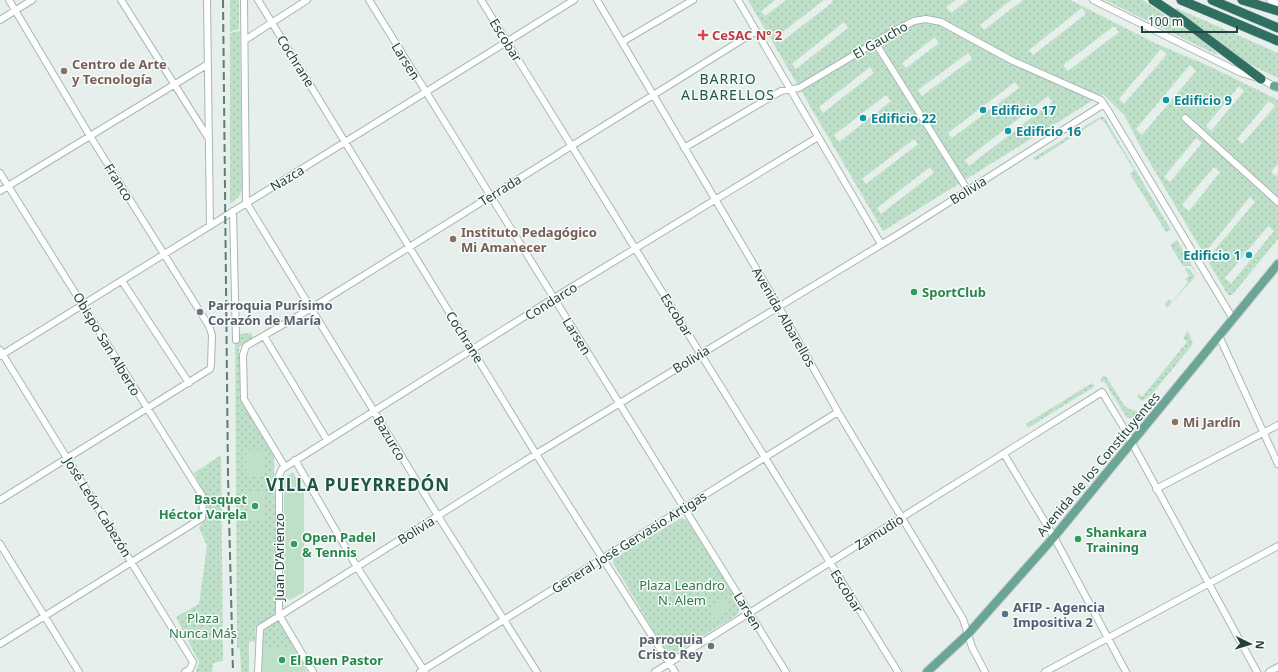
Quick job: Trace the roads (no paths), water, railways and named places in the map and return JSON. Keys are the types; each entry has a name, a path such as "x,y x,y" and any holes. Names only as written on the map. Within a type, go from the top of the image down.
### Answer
{"highway":[{"path":"1153,0 1180,18 1261,80"},
{"path":"1182,0 1278,41"},
{"path":"1212,0 1278,28"},
{"path":"1242,0 1278,12"}],"main road":[{"name":"Avenida de los Constituyentes","path":"927,672 968,634 1054,537 1278,264"}],"street":[{"name":"Franco","path":"9,0 90,136 211,330 210,369 189,383"},
{"path":"0,20 32,0"},
{"path":"121,0 209,139"},
{"path":"207,0 210,226"},
{"path":"244,0 246,202"},
{"name":"Cochrane","path":"258,0 536,454 604,558 674,672"},
{"path":"245,40 307,0"},
{"name":"Larsen","path":"369,0 786,672"},
{"name":"Escobar","path":"481,0 898,672"},
{"name":"Nazca","path":"1,353 122,281 246,202 574,0"},
{"name":"Avenida Albarellos","path":"597,0 714,200 779,307 838,412 964,619 972,647 985,672"},
{"path":"622,42 693,0"},
{"path":"738,0 882,244"},
{"path":"1093,0 1241,73 1277,87"},
{"path":"1270,0 1278,4"},
{"name":"El Gaucho","path":"684,148 781,91 799,88 875,42 914,21 926,19 936,21 1013,61 1093,96 1104,104"},
{"name":"Terrada","path":"285,467 244,399 244,349 756,31"},
{"path":"875,42 968,190"},
{"path":"0,191 208,64"},
{"path":"1104,104 1233,319"},
{"name":"Bolivia","path":"279,615 536,454 882,244 1104,104"},
{"path":"1185,118 1278,202"},
{"name":"Condarco","path":"285,467 373,410 818,137"},
{"name":"Obispo San Alberto","path":"0,173 83,303 203,497 202,518 131,561"},
{"name":"Bazurco","path":"246,202 310,309 438,516 537,672"},
{"path":"233,211 236,340"},
{"path":"0,500 189,383 122,281"},
{"path":"264,336 327,440"},
{"path":"1219,336 1278,464"},
{"name":"José León Cabezón","path":"1,353 131,561 192,662 192,666 185,672"},
{"name":"Zamudio","path":"655,672 1102,392 1132,443"},
{"name":"General José Gervasio Artigas","path":"423,671 838,412"},
{"path":"1156,489 1278,425"},
{"path":"1132,443 1257,672"},
{"path":"1004,454 1054,537 1126,672"},
{"path":"295,460 357,567 423,671"},
{"name":"Juan D’Arienzo","path":"258,672 260,628 279,615 279,472 285,467"},
{"path":"0,544 79,672"},
{"path":"1046,672 1278,546"},
{"path":"0,644 131,561"},
{"path":"279,615 313,672"},
{"path":"1269,672 1278,667"}],"railway":[{"path":"223,0 228,476 233,672"}],"place":[{"name":"CeSAC Nº 2","path":"703,35"},
{"name":"Centro de Arte y Tecnología","path":"64,71"},
{"name":"Edificio 9","path":"1166,100"},
{"name":"Edificio 17","path":"983,110"},
{"name":"Edificio 22","path":"863,118"},
{"name":"Edificio 16","path":"1008,131"},
{"name":"Instituto Pedagógico Mi Amanecer","path":"453,239"},
{"name":"Edificio 1","path":"1249,255"},
{"name":"SportClub","path":"914,292"},
{"name":"Parroquia Purísimo Corazón de María","path":"200,312"},
{"name":"Mi Jardín","path":"1175,422"},
{"name":"Basquet Héctor Varela","path":"255,506"},
{"name":"Shankara Training","path":"1078,539"},
{"name":"Open Padel & Tennis","path":"294,544"},
{"name":"AFIP - Agencia Impositiva 2","path":"1005,614"},
{"name":"parroquia Cristo Rey","path":"711,646"},
{"name":"El Buen Pastor","path":"282,660"}],"district":[{"name":"BARRIO ALBARELLOS","path":"728,86"},
{"name":"VILLA PUEYRREDÓN","path":"358,484"}],"park label":[{"name":"Plaza Leandro N. Alem","path":"682,592"},
{"name":"Plaza Nunca Más","path":"203,626"}]}
